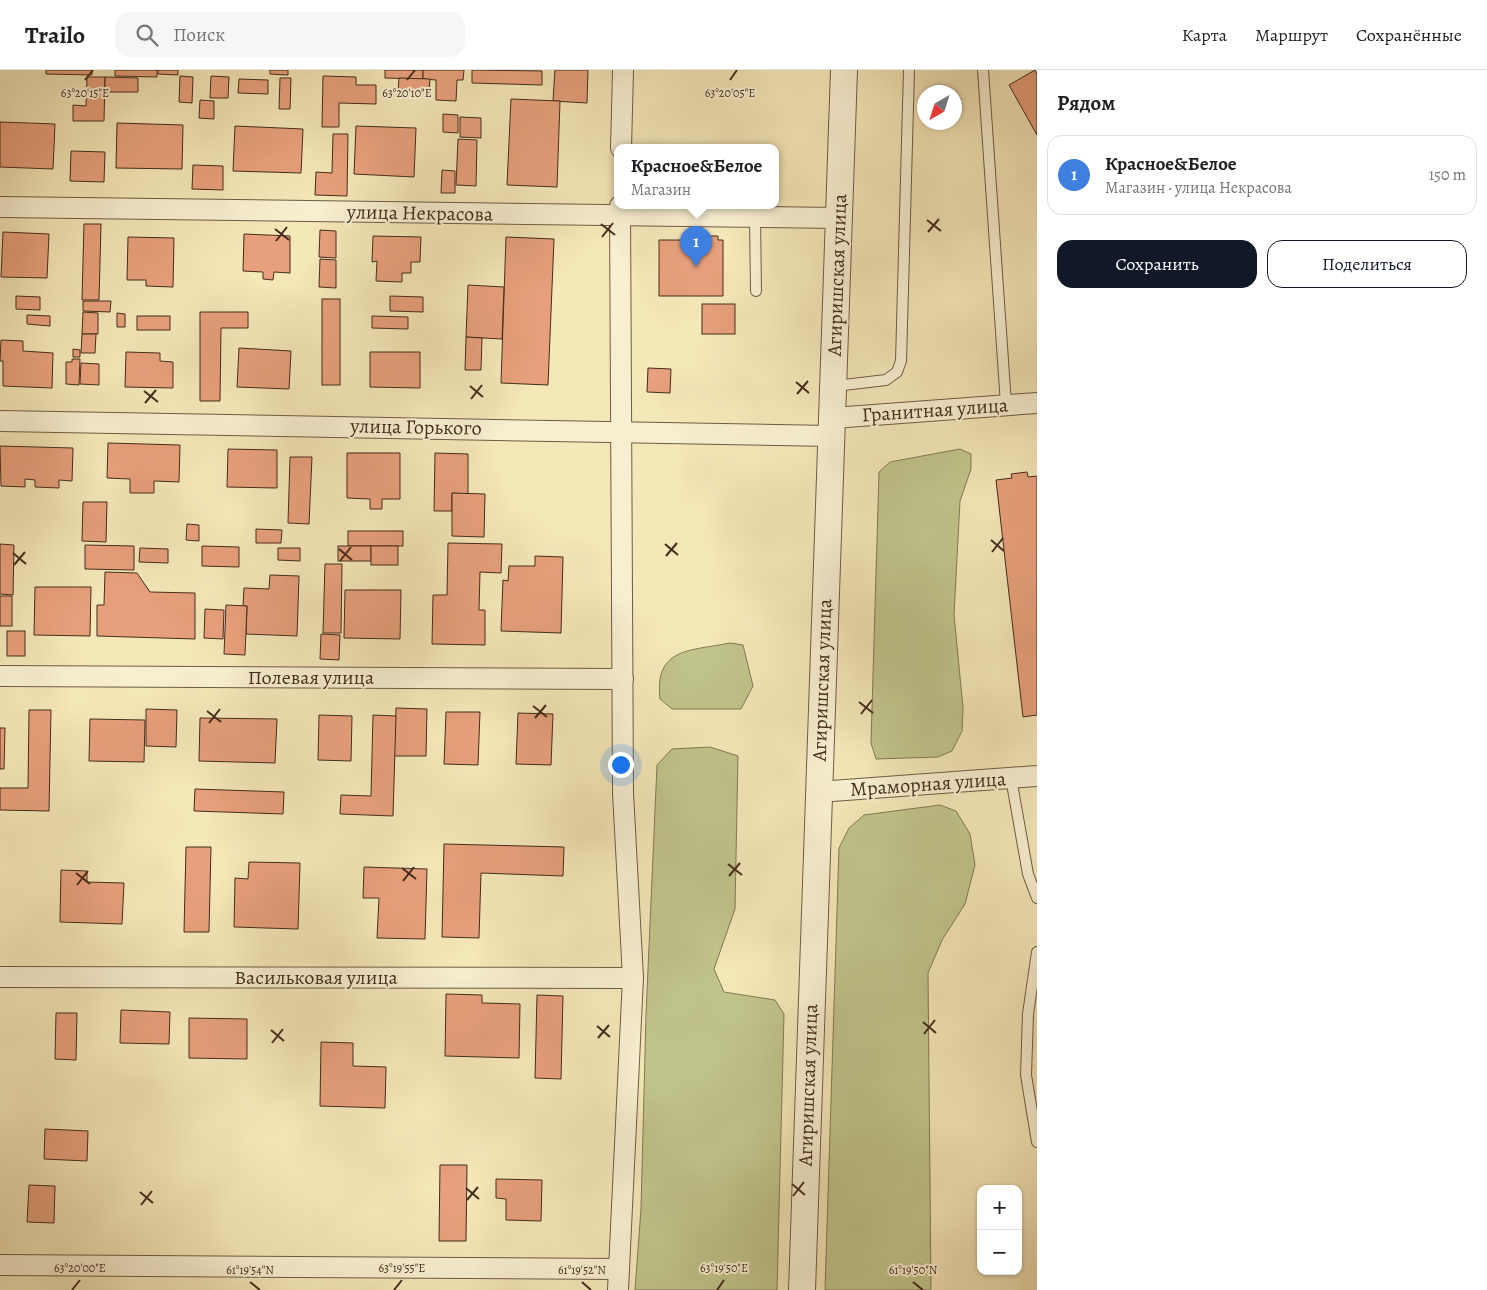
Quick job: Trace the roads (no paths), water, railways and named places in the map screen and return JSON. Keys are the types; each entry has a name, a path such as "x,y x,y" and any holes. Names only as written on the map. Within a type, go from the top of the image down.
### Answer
{"street":[{"path":"621,144 623,70"},
{"name":"Агиришская улица","path":"802,1290 844,70"},
{"name":"улица Некрасова","path":"0,207 620,211 755,217 839,218"},
{"path":"618,1290 633,978 623,793 620,211"},
{"name":"Гранитная улица","path":"832,427 1006,404 1037,403"},
{"name":"улица Горького","path":"0,420 621,432 832,427"},
{"name":"Полевая улица","path":"0,676 623,680"},
{"name":"Мраморная улица","path":"818,792 1037,776"},
{"name":"Васильковая улица","path":"0,977 633,978"},
{"path":"0,1265 619,1269"}],"lane":[{"path":"834,386 886,380 897,372 901,361 909,70"},
{"path":"983,70 1006,404"},
{"path":"755,217 756,291"},
{"path":"1011,778 1028,874 1037,898"},
{"path":"1037,952 1028,1014 1026,1075 1037,1142"}],"place":[{"name":"Красное&Белое","path":"696,267"}]}
